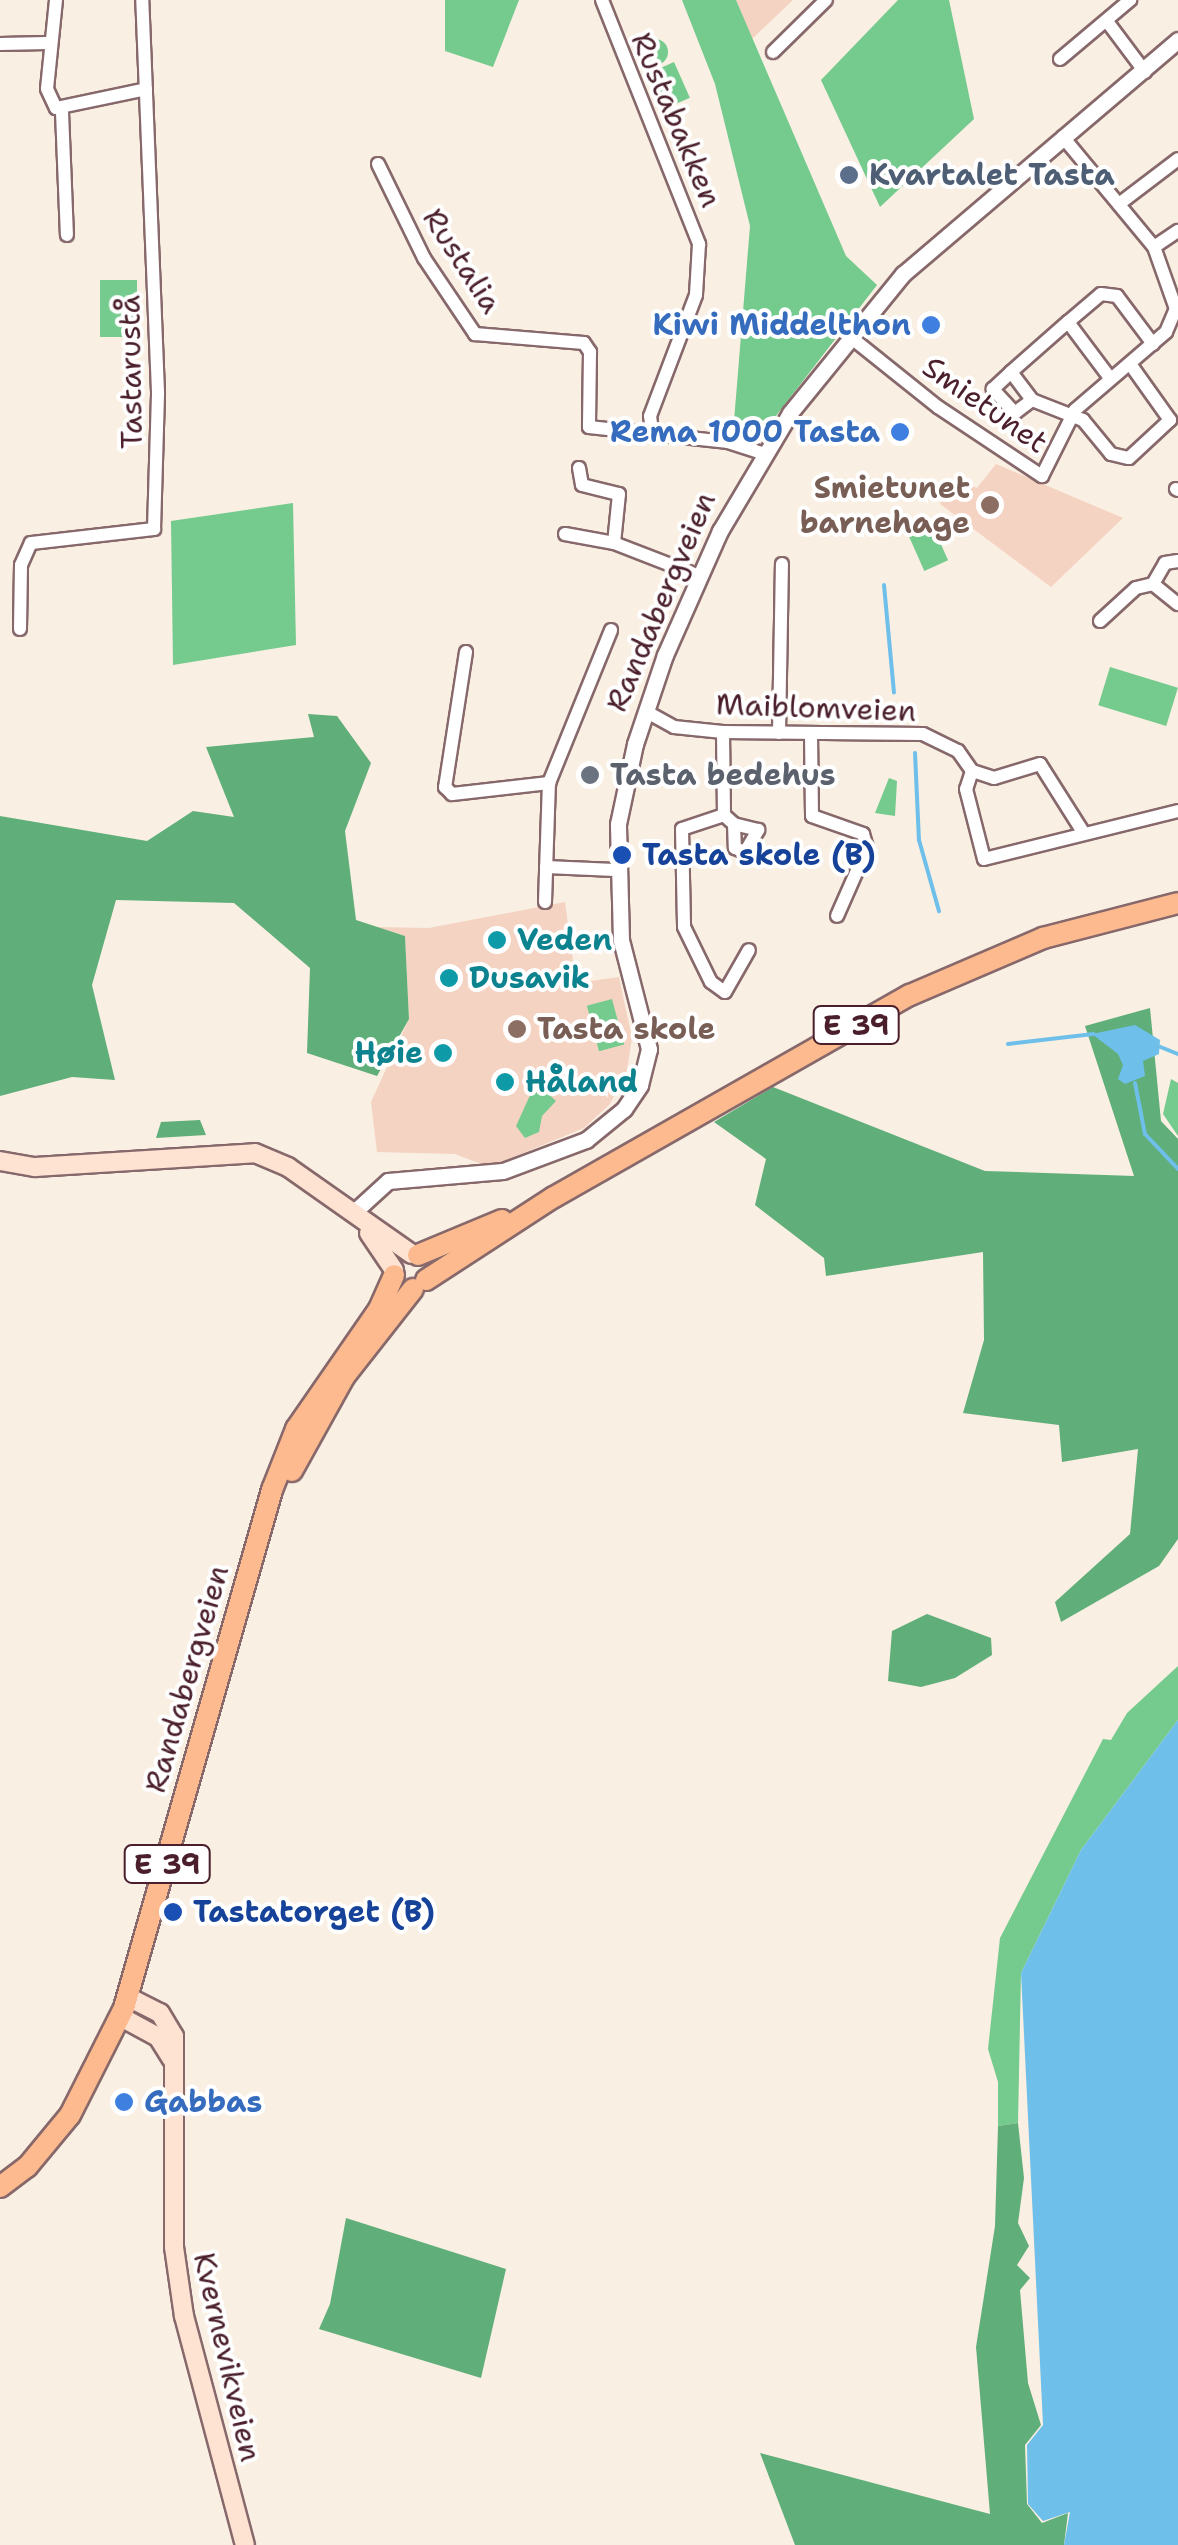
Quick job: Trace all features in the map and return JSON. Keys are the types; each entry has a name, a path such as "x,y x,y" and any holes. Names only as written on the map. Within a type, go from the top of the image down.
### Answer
{"highway":[{"name":"E 39","path":"394,1272 415,1255 459,1243 554,1196 910,995 1053,935 1178,903"},
{"name":"E 39","path":"1093,925 1178,914"},
{"name":"E 39","path":"420,1284 554,1196"},
{"path":"394,1272 420,1284 428,1268 415,1255"},
{"name":"Randabergveien","path":"129,2009 272,1490 296,1429 379,1309 394,1272"},
{"name":"Randabergveien","path":"0,2187 27,2167 70,2115 129,2009 281,1493 344,1377 420,1284"}],"main road":[{"path":"0,1161 35,1167 245,1151 288,1167 415,1255"},
{"path":"354,1212 394,1272"},
{"name":"Kvernevikveien","path":"129,2009 158,2037 172,2059 169,2162 184,2316 245,2545"}],"street":[{"path":"56,0 47,43 48,96 62,112 67,235"},
{"name":"Tastarustå","path":"20,629 21,566 30,543 154,529 158,410 142,0"},
{"name":"Rustabakken","path":"602,0 699,244 696,295 650,416 652,431"},
{"path":"774,52 826,0"},
{"path":"1060,59 1108,24 1130,0"},
{"path":"1108,24 1145,72"},
{"path":"0,44 47,43"},
{"name":"Randabergveien","path":"354,1212 388,1181 504,1171 586,1140 624,1109 640,1085 649,1049 622,940 615,870 624,788 647,712 699,576 762,453 848,335 956,225 1176,45"},
{"path":"62,112 146,90"},
{"name":"Smietunet","path":"848,335 972,432 1042,476 1071,417 1110,378 1153,344 1176,318 1176,300 1154,247 1063,137"},
{"path":"1119,204 1178,158"},
{"name":"Rustalia","path":"378,164 424,258 470,330 479,336 587,347 590,427 652,431"},
{"path":"1154,247 1178,231"},
{"name":"Smietunet","path":"1032,400 1016,413 993,388 1068,322 1112,293 1153,344"},
{"path":"1068,322 1110,378"},
{"name":"Smietunet","path":"1011,372 1032,400 1086,423 1122,459 1164,430 1168,410 1130,364"},
{"path":"652,431 762,453"},
{"path":"580,468 582,484 619,494 614,543"},
{"path":"565,534 614,543 699,576"},
{"path":"1154,584 1160,567 1178,561"},
{"path":"778,732 782,564"},
{"path":"1154,584 1178,604"},
{"path":"1100,622 1136,588 1154,584"},
{"path":"545,902 549,782 611,630"},
{"path":"466,652 445,787 452,794 549,782"},
{"name":"Maiblomveien","path":"647,712 674,727 722,732 924,734 958,751 972,771"},
{"path":"722,732 729,820 682,829 684,927 711,982 724,992 749,950"},
{"path":"811,734 812,816 864,834 868,848 838,916"},
{"path":"1083,832 1040,764 994,778 972,771 966,789 984,860 1083,832 1178,812"},
{"path":"546,866 615,870"}],"shaded area":[{"path":"736,0 793,0 752,39"},
{"path":"996,464 1123,518 1051,587 940,504 957,480 977,488"},
{"name":"Tasta skole","path":"565,902 576,983 619,977 632,1038 627,1070 610,1104 584,1128 489,1167 455,1154 377,1152 371,1102 409,1019 405,936 376,927 429,928"}],"green space":[{"path":"445,0 519,0 493,67 445,51"},
{"path":"682,0 736,0 846,256 877,285 759,438 733,433 750,226 715,84"},
{"path":"898,0 949,0 974,119 880,207 821,80"},
{"path":"655,39 664,43 668,52 664,61 655,65 646,61 642,52 646,43"},
{"path":"674,62 690,98 667,108 651,72"},
{"path":"100,280 137,280 137,337 100,337"},
{"path":"293,503 296,645 173,665 171,521"},
{"path":"931,522 948,560 924,571 907,533"},
{"path":"1110,667 1178,688 1166,726 1098,705"},
{"path":"308,714 337,716 371,763 345,831 356,920 405,936 409,1019 377,1076 307,1053 310,968 234,903 116,900 92,985 115,1080 72,1077 0,1096 0,816 147,841 193,811 234,817 206,747 314,737"},
{"path":"889,778 897,781 895,816 875,813"},
{"path":"612,999 624,1044 599,1051 587,1006"},
{"path":"1150,1008 1161,1121 1178,1139 1178,1539 1159,1566 1061,1622 1055,1602 1130,1534 1138,1449 1062,1462 1059,1425 963,1413 984,1340 983,1252 826,1276 824,1258 755,1205 766,1159 714,1122 773,1087 985,1171 1134,1176 1085,1026"},
{"path":"1171,1079 1178,1083 1178,1136 1163,1114"},
{"path":"532,1091 545,1091 556,1101 542,1116 539,1132 525,1138 516,1126"},
{"path":"200,1120 206,1135 156,1138 161,1122"},
{"path":"927,1614 991,1638 992,1655 955,1678 921,1687 888,1681 892,1631"},
{"path":"1178,1666 1178,1720 1081,1850 1021,1973 1018,2123 998,2126 998,2082 988,2049 1000,1938 1103,1739 1111,1740 1127,1713"},
{"path":"1018,2123 1024,2178 1018,2223 1029,2246 1017,2265 1030,2278 1020,2290 1028,2383 1041,2425 1025,2445 1027,2504 1042,2523 1068,2513 1064,2545 795,2545 760,2453 990,2514 976,2347 995,2226 998,2126"},
{"path":"346,2218 506,2269 481,2378 319,2329 330,2304"}],"water":[{"path":"1135,1025 1160,1040 1159,1054 1143,1061 1145,1076 1125,1084 1118,1079 1123,1065 1118,1054 1092,1034"},
{"path":"1178,1720 1178,2545 1064,2545 1070,2512 1043,2521 1028,2504 1027,2445 1043,2425 1021,1973 1081,1850"}],"waterway":[{"path":"884,585 894,693"},
{"path":"915,753 919,840 939,911"},
{"path":"1008,1044 1093,1034"},
{"path":"1158,1046 1178,1054"},
{"path":"1135,1083 1145,1134 1178,1169"}],"place":[{"name":"Kvartalet Tasta","path":"849,175"},
{"name":"Kiwi Middelthon","path":"931,325"},
{"name":"Rema 1000 Tasta","path":"900,432"},
{"name":"Smietunet barnehage","path":"990,505"},
{"name":"Tasta bedehus","path":"590,775"},
{"name":"Tasta skole (B)","path":"622,855"},
{"name":"Veden","path":"497,940"},
{"name":"Dusavik","path":"449,978"},
{"name":"Tasta skole","path":"517,1029"},
{"name":"Høie","path":"443,1053"},
{"name":"Håland","path":"505,1082"},
{"name":"Tastatorget (B)","path":"173,1912"},
{"name":"Gabbas","path":"124,2102"}]}
